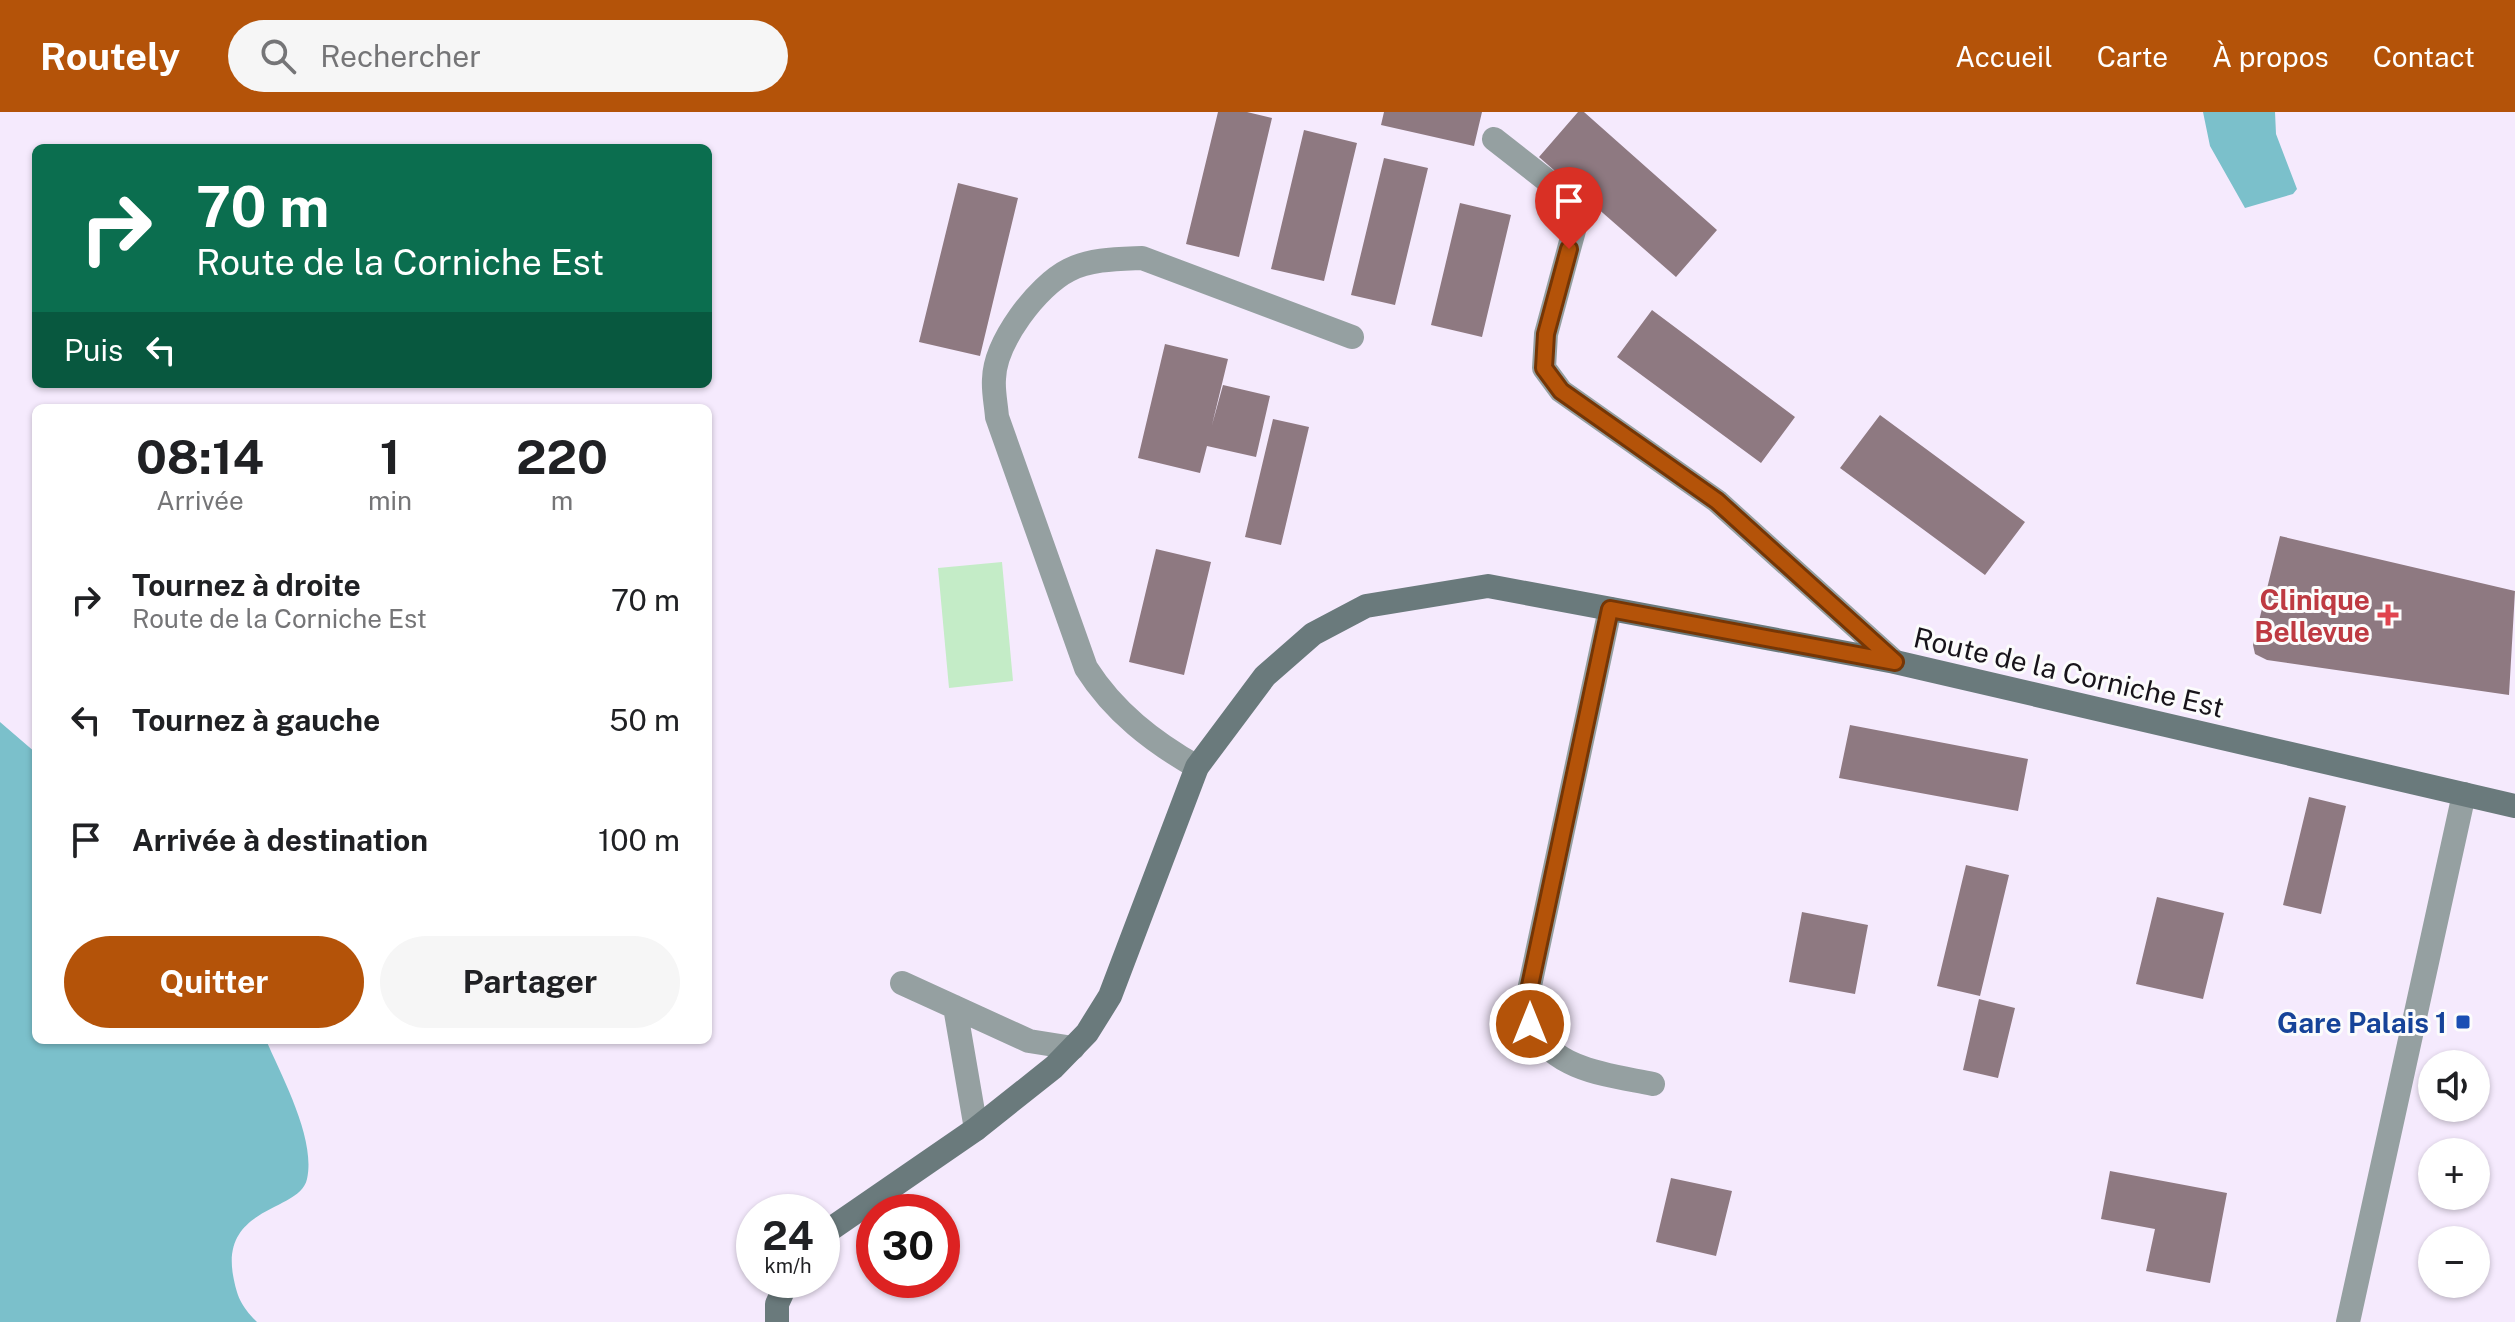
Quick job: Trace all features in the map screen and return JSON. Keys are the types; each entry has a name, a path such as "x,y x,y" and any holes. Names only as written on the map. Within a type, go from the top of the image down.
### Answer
{"street":[{"path":"1494,139 1563,193 1576,223 1546,334 1544,368 1561,391 1717,501 1895,662"},
{"path":"1197,767 1161,746 1125,715 1104,696 1086,668 997,417 993,376 1008,336 1037,294 1070,269 1108,259 1142,258 1352,337"},
{"name":"Route de la Corniche Est","path":"840,1223 976,1129 1073,1048 1110,996 1197,767 1265,676 1313,634 1366,606 1488,586 1895,662 2515,806"},
{"path":"1610,609 1528,995 1530,1024 1546,1046 1574,1066 1653,1084"},
{"path":"2348,1322 2464,794"},
{"path":"902,983 1029,1041 1073,1048"},
{"path":"955,1007 976,1129"},
{"path":"777,1322 780,1298"}],"green space":[{"path":"1002,562 1013,681 949,688 938,568"}],"water":[{"path":"2203,112 2275,112 2276,134 2297,189 2293,194 2245,208 2210,146"},
{"path":"0,722 32,750 32,1044 268,1044 302,1127 308,1163 307,1179 301,1190 249,1223 239,1235 232,1252 238,1295 257,1322 0,1322"}],"building":[{"path":"1218,112 1247,112 1272,118 1239,257 1186,244"},
{"path":"1384,112 1482,112 1474,146 1381,125"},
{"path":"1578,112 1584,112 1717,230 1676,277 1539,157"},
{"path":"1304,130 1357,143 1324,281 1271,269"},
{"path":"1384,158 1428,168 1395,305 1351,295"},
{"path":"958,183 1018,198 980,356 919,342"},
{"path":"1460,203 1511,215 1482,337 1431,325"},
{"path":"1652,310 1795,417 1761,463 1617,357"},
{"path":"1165,344 1228,359 1212,425 1223,385 1270,396 1256,457 1207,446 1200,473 1138,458"},
{"path":"1880,415 2025,522 1985,575 1840,468"},
{"path":"1273,419 1309,427 1281,545 1245,537"},
{"name":"Clinique Bellevue","path":"2280,536 2515,591 2509,695 2267,660 2255,654 2253,645"},
{"path":"1156,549 1211,562 1184,675 1129,662"},
{"path":"1850,725 2028,759 2018,811 1839,778"},
{"path":"2309,797 2346,806 2321,914 2283,905"},
{"path":"1966,865 2009,875 1980,996 1937,986"},
{"path":"2157,897 2224,913 2203,999 2136,984"},
{"path":"1802,912 1868,925 1855,994 1789,982"},
{"path":"1979,999 2015,1008 1998,1078 1963,1070"},
{"path":"2110,1171 2227,1193 2210,1283 2146,1271 2155,1229 2101,1219"},
{"path":"1671,1178 1732,1191 1716,1256 1656,1242"}],"place":[{"name":"Clinique Bellevue","path":"2388,615"},
{"name":"Gare Palais 1","path":"2463,1022"}],"route":[{"path":"1530,1024 1528,995 1610,609 1895,662 1717,501 1561,391 1544,368 1546,334 1569,249"}]}
